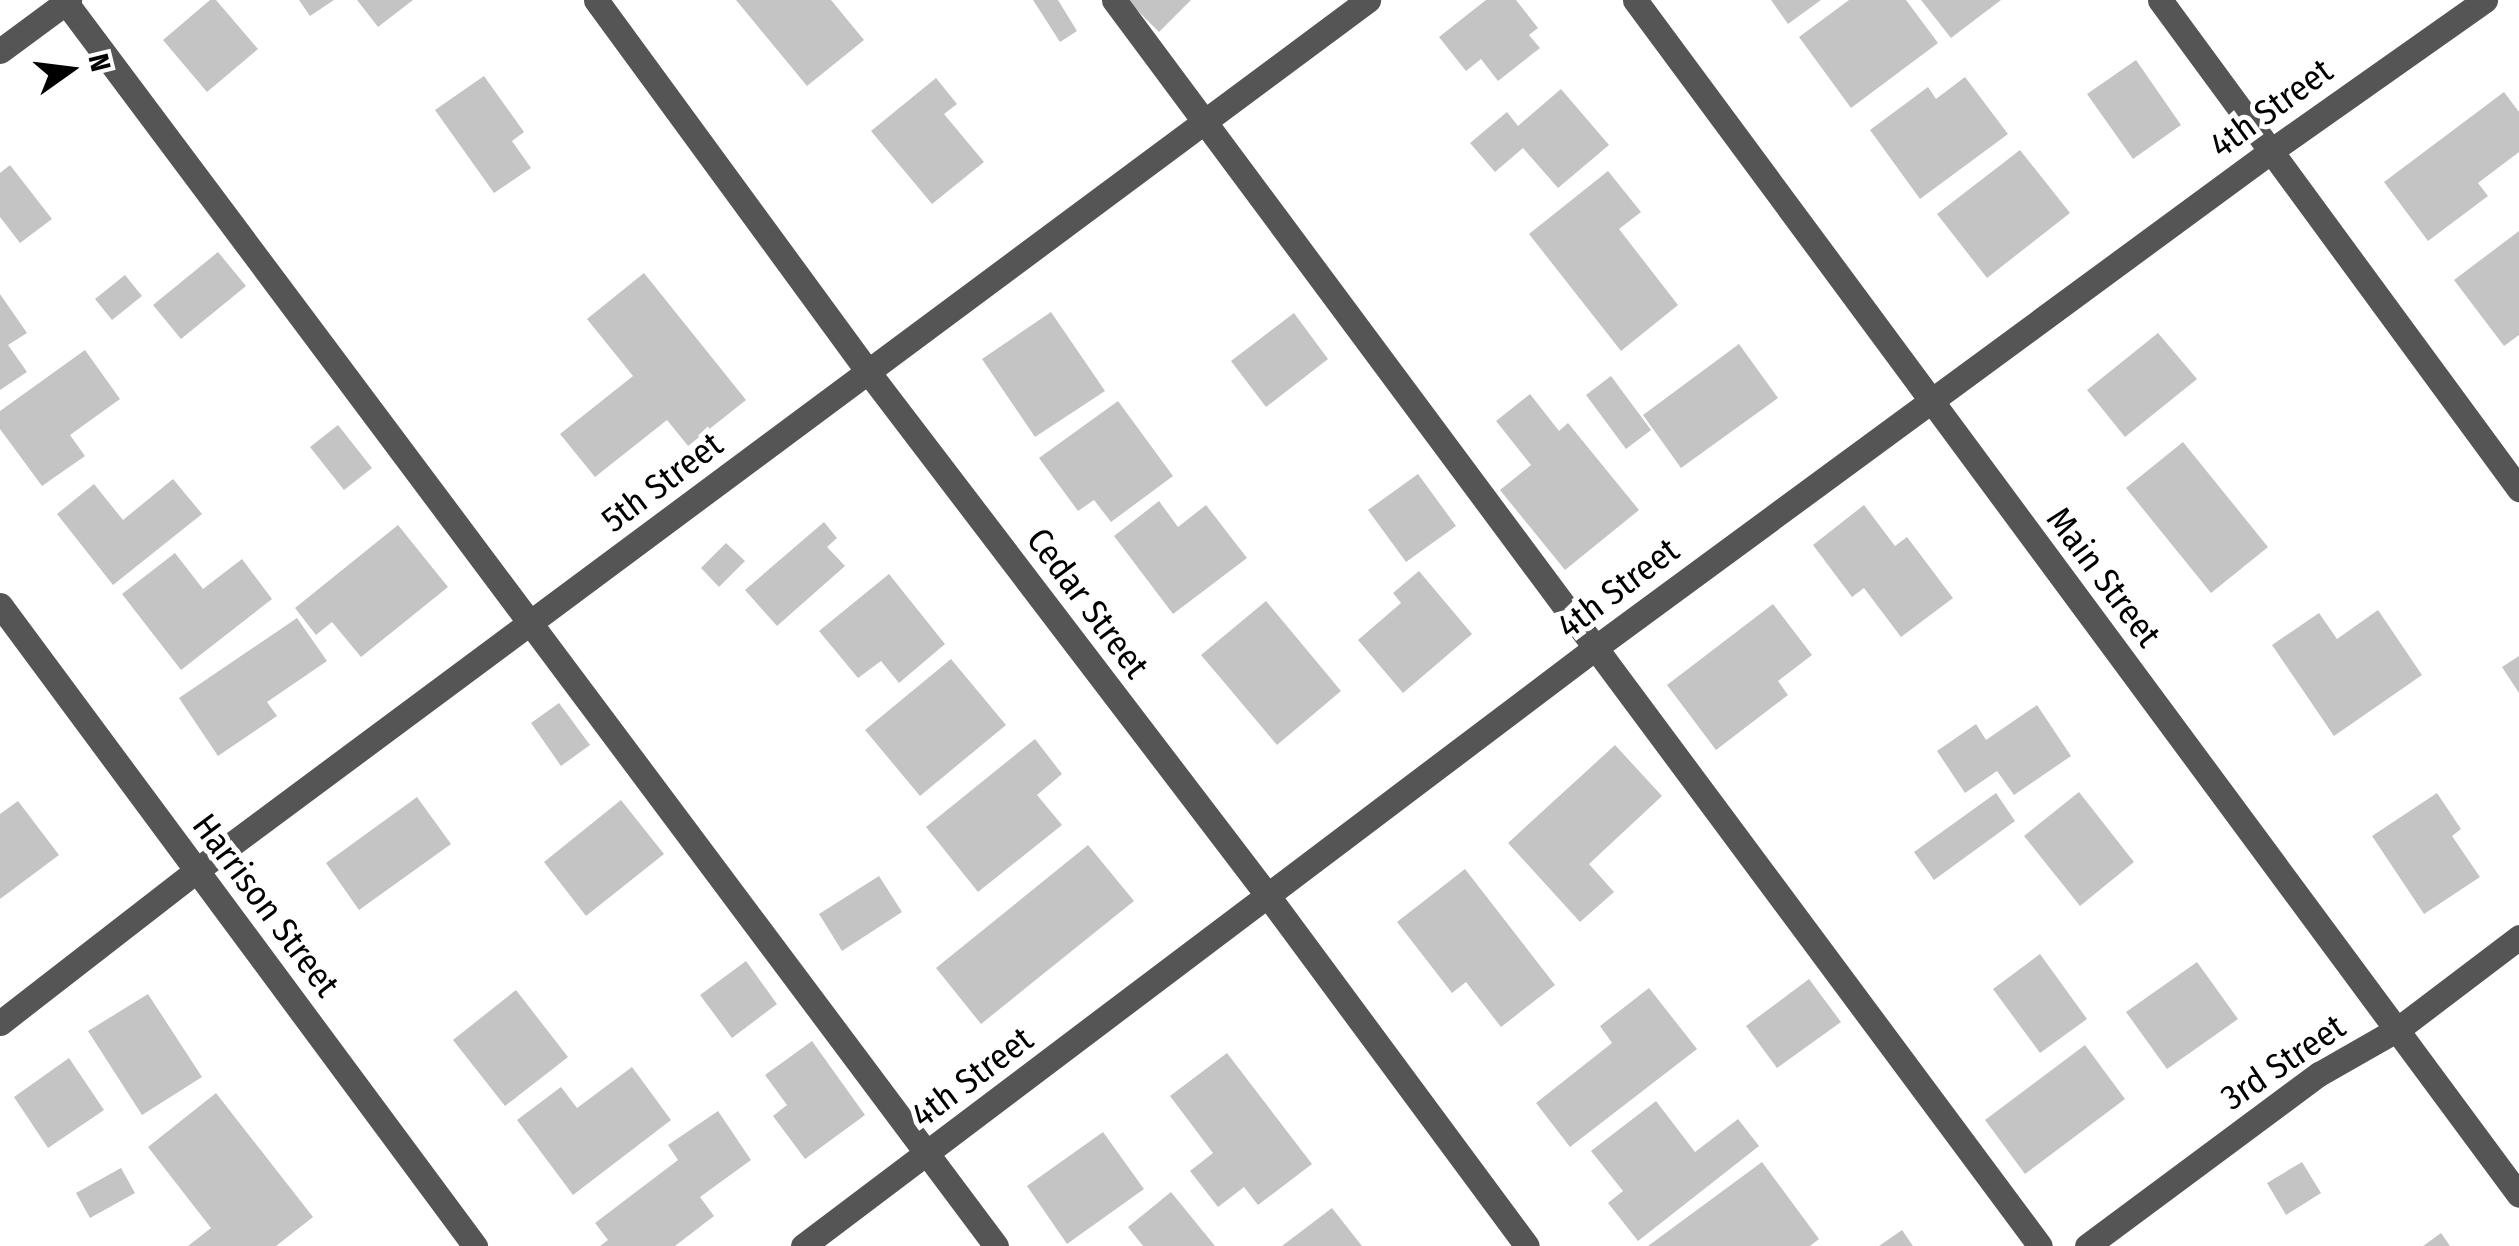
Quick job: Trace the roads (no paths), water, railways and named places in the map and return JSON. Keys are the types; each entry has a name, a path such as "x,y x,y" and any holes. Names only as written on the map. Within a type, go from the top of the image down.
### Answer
{"street":[{"name":"Cedar Street","path":"596,0 868,373 1268,896 1527,1246"},
{"path":"1114,0 2040,1246"},
{"name":"5th Street","path":"0,1022 196,870 1368,0"},
{"name":"Main Street","path":"1635,0 2519,1195"},
{"path":"2160,0 2519,489"},
{"name":"4th Street","path":"803,1246 1595,648 2271,151 2485,0"},
{"path":"0,52 66,1 996,1246"},
{"name":"Harrison Street","path":"0,605 474,1246"},
{"name":"3rd Street","path":"2087,1246 2319,1074 2398,1029 2519,938"}]}
